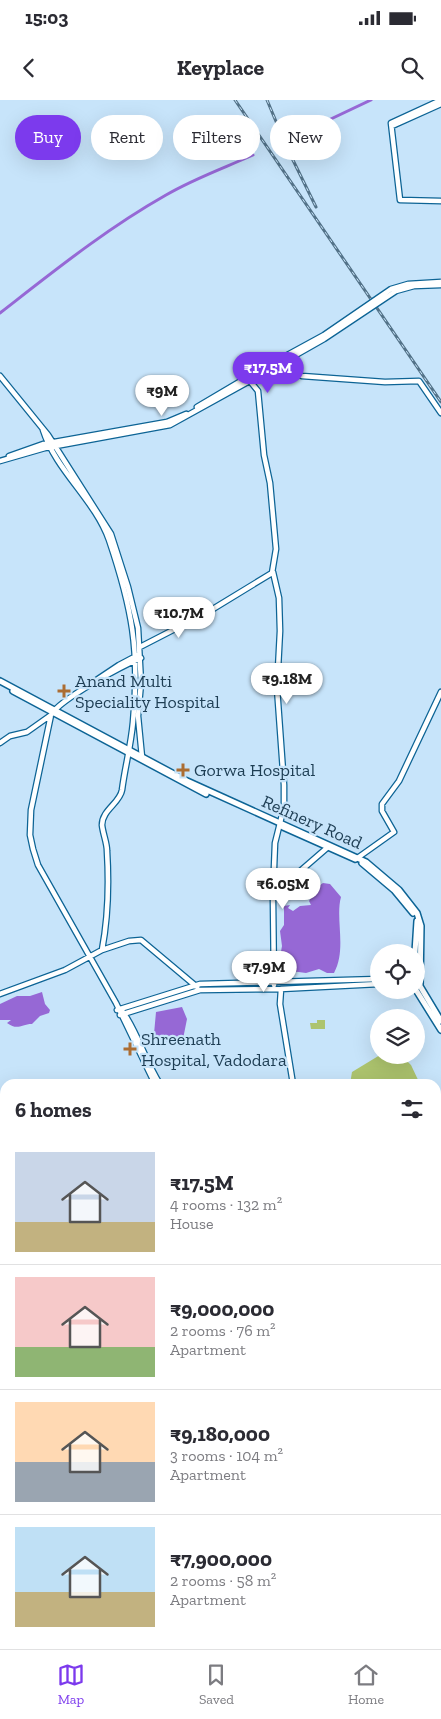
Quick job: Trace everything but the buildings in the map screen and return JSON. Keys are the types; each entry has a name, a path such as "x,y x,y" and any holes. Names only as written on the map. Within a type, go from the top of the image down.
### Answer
{"main road":[{"name":"Refinery Road","path":"0,683 142,759 220,797 366,862 399,890 417,913 421,926 420,944"},
{"name":"Refinery Road","path":"281,824 328,847 357,858 394,890 414,914 417,924 416,944"},
{"name":"Refinery Road","path":"425,998 441,1021"},
{"path":"422,999 441,1030"}],"street":[{"path":"441,102 394,124 402,198 441,200"},
{"path":"0,460 52,445 167,422 324,335 391,290 408,284 441,283"},
{"path":"52,445 170,424 324,339 396,291 414,286 441,283"},
{"path":"255,378 274,371 292,370 302,376 385,382 418,381 441,413"},
{"path":"0,376 43,430 103,519 111,534 139,657 138,716 142,759"},
{"path":"250,381 258,391 276,547 273,572 279,600 276,688 284,785 284,807 275,843 274,868 279,891"},
{"path":"102,950 108,871 107,844 102,825 108,810 122,794 133,723 140,648 131,597 116,555"},
{"path":"140,648 208,612 273,572"},
{"path":"0,745 15,736 27,732 76,694 139,657"},
{"path":"357,858 394,832 382,811 382,804 399,781 441,692"},
{"path":"52,712 31,810 30,834 38,865 116,1003 136,1030 157,1079"},
{"path":"274,986 273,899 279,891 328,847"},
{"path":"0,994 65,970 102,950 129,941 141,940 200,990"},
{"path":"121,1011 200,990 370,978"},
{"path":"282,983 280,1004 292,1079"},
{"path":"121,1011 195,985 274,986 281,989 370,984"},
{"path":"121,1011 153,1079"}],"green space":[{"path":"317,1020 325,1020 325,1029 311,1029 310,1023 317,1023"},
{"path":"370,1061 370,1064 410,1064 418,1079 351,1079 352,1072"}],"shaded area":[{"path":"323,883 330,884 341,897 339,915 340,954 338,964 334,973 327,973 319,969 306,973 291,971 284,967 280,957 282,946 280,931 284,925 284,906 290,905 288,908 293,911 300,906 311,905 309,901 316,888"},
{"path":"42,992 45,1004 50,1010 49,1013 40,1016 32,1024 14,1027 7,1023 11,1020 0,1020 0,1004 17,996 30,996"},
{"path":"182,1007 187,1019 183,1039 168,1043 158,1041 154,1034 156,1012"}],"waterway":[{"path":"339,115 371,100"},
{"path":"0,313 81,251 144,208 187,184 241,160"}],"railway":[{"path":"235,100 441,402"},
{"path":"267,100 288,150 316,207"}],"place":[{"name":"Anand Multi Speciality Hospital","path":"64,691"},
{"name":"Gorwa Hospital","path":"183,770"},
{"name":"Shreenath Hospital, Vadodara","path":"130,1049"}]}
